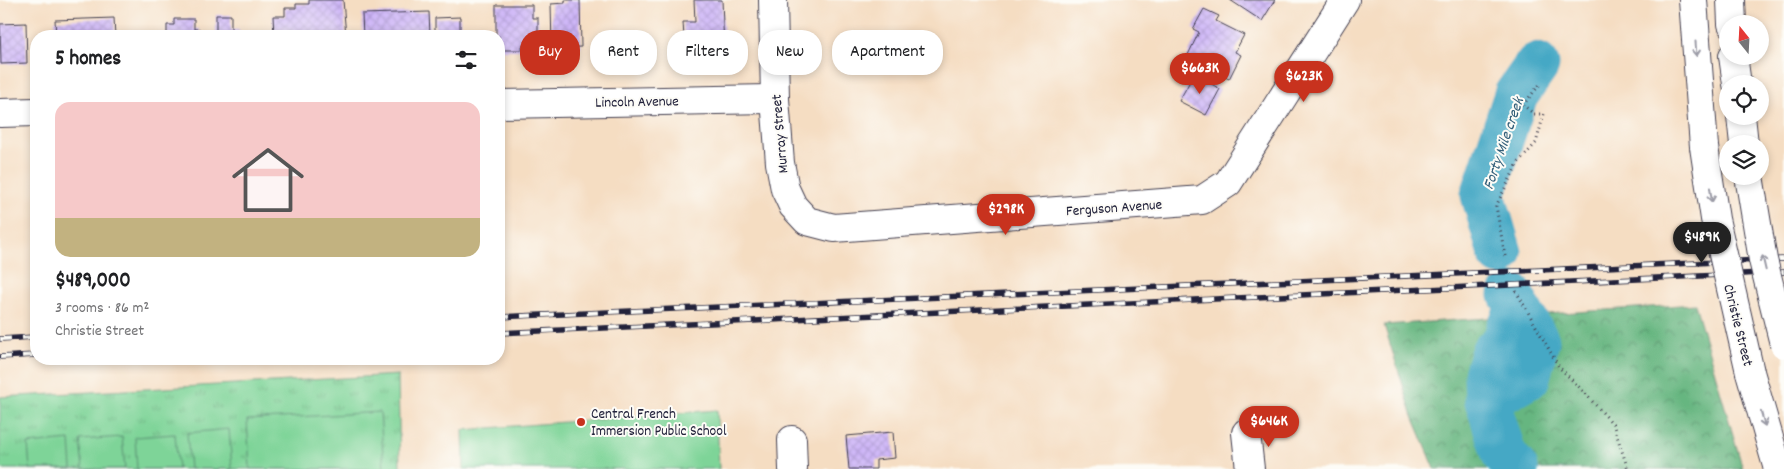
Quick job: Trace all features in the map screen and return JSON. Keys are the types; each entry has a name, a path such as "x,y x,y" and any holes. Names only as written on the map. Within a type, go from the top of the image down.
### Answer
{"street":[{"name":"Murray Street","path":"773,0 775,99 780,163 785,189 793,206"},
{"name":"Ferguson Avenue","path":"793,206 807,221 834,228 1202,200 1228,183 1345,0"},
{"name":"Christie Street","path":"1693,0 1704,147 1715,219 1750,372 1778,469"},
{"path":"1731,0 1732,15"},
{"name":"Lincoln Avenue","path":"505,104 775,99"},
{"path":"0,112 30,112"},
{"path":"1750,185 1763,260 1784,344"},
{"path":"1246,432 1250,469"},
{"path":"792,440 793,469"}],"path":[{"path":"1505,256 1496,206 1518,163 1536,142 1544,114 1534,114 1523,105 1541,83"},
{"path":"1516,291 1559,367 1613,424 1628,469"}],"green space":[{"path":"1695,304 1743,469 1435,469 1412,414 1384,325"},
{"path":"398,375 400,469 0,469 0,397"},
{"path":"717,410 719,469 464,469 463,430"},
{"path":"380,412 384,469 250,469 247,420"},
{"path":"229,429 232,469 190,469 187,433"},
{"path":"175,434 178,469 137,469 135,437"},
{"path":"122,437 125,469 83,469 80,440"},
{"path":"70,440 72,469 30,469 28,444"}],"building":[{"path":"309,0 343,0 346,30 274,30 273,16 285,16 285,8 296,8 296,4 309,4"},
{"path":"565,0 580,0 581,47 580,30 552,30 551,4 565,3"},
{"path":"694,0 722,0 723,30 684,30 683,22 695,22"},
{"path":"1230,0 1275,0 1262,21"},
{"path":"496,5 532,5 532,18 538,18 538,30 520,30 520,50 505,50 505,30 496,30"},
{"path":"1204,9 1219,16 1216,21 1244,35 1235,52 1241,55 1229,79 1187,57 1199,32 1193,29"},
{"path":"429,12 430,30 363,30 362,14"},
{"path":"216,15 231,15 231,30 216,30"},
{"path":"460,17 460,30 435,30 435,18"},
{"path":"114,18 115,30 56,30 55,20"},
{"path":"174,19 194,19 194,29 200,30 167,30 167,25 174,25"},
{"path":"26,23 27,63 1,64 0,24"},
{"path":"1194,74 1220,89 1206,115 1179,101"},
{"path":"893,432 895,458 876,460 876,469 849,469 846,436"}],"waterway":[{"name":"Forty Mile creek","path":"1500,253 1483,195 1516,95 1537,65"},
{"name":"Forty Mile creek","path":"1511,295 1537,341 1528,377 1487,400 1504,454 1516,469"},
{"name":"Forty Mile creek","path":"1487,400 1486,375 1493,352 1505,341 1518,308"}],"railway":[{"path":"505,317 1784,259"},
{"path":"505,333 1784,272"},
{"path":"0,339 30,337"},
{"path":"0,357 30,355"}],"place":[{"name":"Central French Immersion Public School","path":"581,422"}]}
